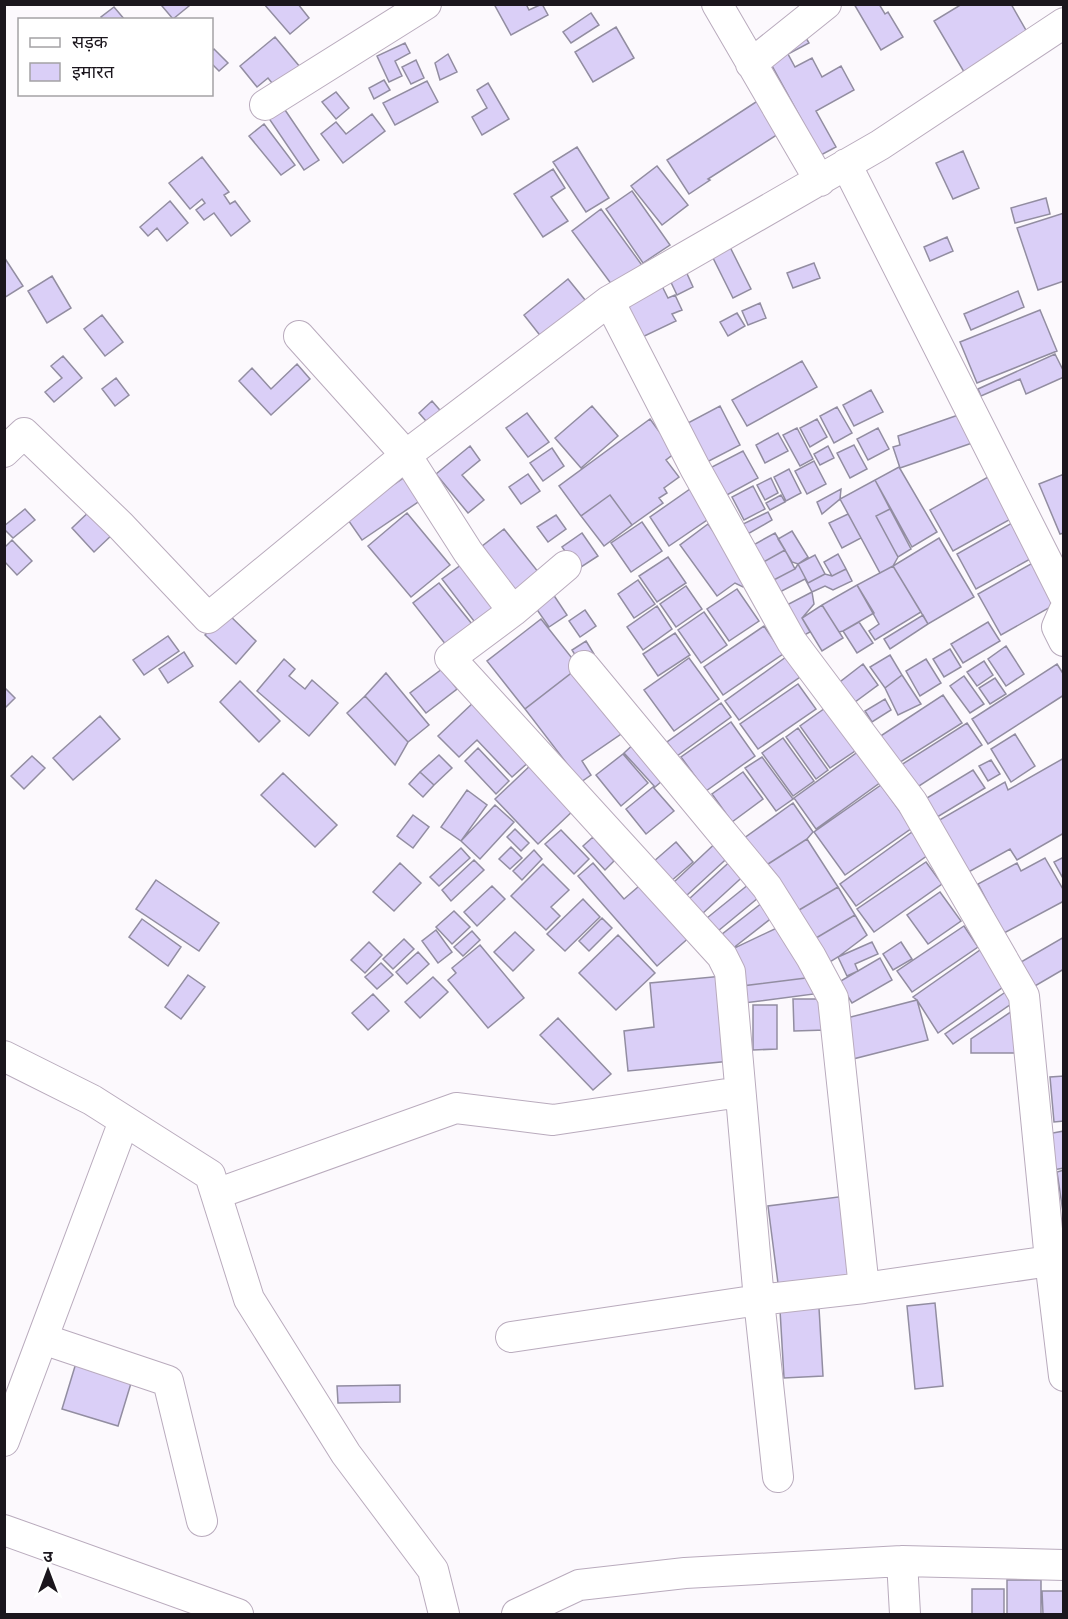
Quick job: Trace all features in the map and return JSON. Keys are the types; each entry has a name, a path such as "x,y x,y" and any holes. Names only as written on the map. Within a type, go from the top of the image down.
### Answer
{"street":[{"path":"265,105 426,4"},
{"path":"717,4 820,181"},
{"path":"751,64 826,4"},
{"path":"4,452 24,433 120,525 207,618 406,455 609,301 880,145 1064,23"},
{"path":"846,164 1064,595"},
{"path":"609,301 695,468 792,642 912,802 1024,996 1057,1259 1064,1376"},
{"path":"299,336 406,455 468,552 513,611"},
{"path":"566,566 513,611 450,658 722,956 730,972 759,1300 778,1477"},
{"path":"1064,611 1057,627 1064,641"},
{"path":"584,666 767,887 811,957 833,998 864,1288"},
{"path":"4,1056 92,1100 210,1175 249,1299 346,1454 433,1570 444,1614"},
{"path":"216,1194 456,1108 553,1120 740,1092"},
{"path":"4,1441 124,1121"},
{"path":"511,1337 1057,1259"},
{"path":"43,1339 168,1381 202,1521"},
{"path":"4,1530 238,1614"},
{"path":"902,1561 905,1614"},
{"path":"517,1614 579,1586 685,1573 902,1561 1064,1565"}],"building":[{"path":"164,4 187,4 189,6 172,18 162,6"},
{"path":"264,4 298,4 309,18 290,34"},
{"path":"494,4 526,4 529,10 542,4 548,15 511,35"},
{"path":"854,4 879,4 885,14 888,12 903,37 881,50"},
{"path":"962,4 1011,4 1031,39 967,77 934,21"},
{"path":"114,7 123,18 102,18"},
{"path":"591,13 599,25 571,43 563,32"},
{"path":"616,27 634,58 593,82 575,52"},
{"path":"803,33 809,43 788,54 795,67 812,58 822,77 841,66 854,90 816,111 836,147 821,155 765,53"},
{"path":"275,37 305,73 280,93 268,78 257,87 240,66"},
{"path":"405,43 410,53 395,61 402,76 389,82 377,56"},
{"path":"213,50 228,63 219,71 213,65"},
{"path":"448,54 457,72 440,80 435,63"},
{"path":"416,60 424,78 411,84 402,67"},
{"path":"384,80 390,90 374,99 369,88"},
{"path":"427,81 438,102 395,125 383,103"},
{"path":"488,83 509,119 482,135 472,117 487,108 477,90"},
{"path":"336,92 349,108 336,119 322,102"},
{"path":"759,100 786,129 708,179 710,180 689,194 667,160"},
{"path":"283,107 319,160 304,170 268,117"},
{"path":"372,114 385,131 343,163 321,134 336,122 346,134"},
{"path":"264,124 295,165 281,175 249,136"},
{"path":"577,147 609,198 586,212 553,162"},
{"path":"963,151 979,188 953,199 936,163"},
{"path":"202,157 229,192 224,195 230,204 235,201 250,221 231,236 214,213 204,220 196,210 205,203 202,199 190,209 169,183"},
{"path":"657,166 688,205 662,225 631,186"},
{"path":"553,169 565,188 551,197 568,221 543,237 514,194"},
{"path":"632,191 670,245 643,263 606,209"},
{"path":"1046,198 1050,214 1015,223 1011,208"},
{"path":"170,201 188,223 167,241 157,228 148,236 140,227"},
{"path":"601,209 644,268 615,289 572,231"},
{"path":"1064,213 1064,281 1038,290 1017,228"},
{"path":"947,237 953,251 930,261 924,247"},
{"path":"727,241 751,289 733,298 709,250"},
{"path":"4,257 23,286 4,298"},
{"path":"814,263 820,278 793,288 787,273"},
{"path":"684,267 693,287 677,295 667,274"},
{"path":"52,276 71,308 47,323 28,291"},
{"path":"568,279 590,306 546,343 524,315"},
{"path":"659,280 668,298 675,295 682,310 672,314 676,321 634,341 617,307"},
{"path":"1018,291 1024,307 971,330 964,314"},
{"path":"760,303 766,318 748,325 742,311"},
{"path":"1040,310 1057,351 977,383 960,342"},
{"path":"737,313 745,326 728,336 720,322"},
{"path":"102,315 123,342 105,356 84,329"},
{"path":"1055,354 1064,372 1064,377 1026,394 1020,379 981,396 978,389"},
{"path":"63,356 82,378 54,402 45,392 62,378 51,366"},
{"path":"802,361 817,387 747,426 732,400"},
{"path":"297,364 310,379 271,415 239,381 252,368 271,389"},
{"path":"116,378 129,395 115,406 102,389"},
{"path":"871,390 883,412 854,426 843,405"},
{"path":"432,401 445,416 432,428 419,413"},
{"path":"592,406 618,436 581,468 555,438"},
{"path":"720,406 740,445 707,462 686,424"},
{"path":"837,407 852,433 834,443 820,416"},
{"path":"527,413 549,442 528,457 506,428"},
{"path":"964,413 975,442 900,468 893,447 900,445 898,436"},
{"path":"650,419 675,453 666,460 679,477 664,488 667,493 659,498 663,503 632,525 610,495 581,516 559,486"},
{"path":"817,419 827,437 810,447 800,428"},
{"path":"797,428 813,459 800,466 783,435"},
{"path":"878,428 889,449 868,460 857,439"},
{"path":"778,433 788,451 765,463 756,445"},
{"path":"854,445 867,469 850,478 837,453"},
{"path":"470,446 480,460 462,475 484,500 468,513 436,474"},
{"path":"828,446 834,458 820,465 814,454"},
{"path":"552,448 564,466 543,481 530,463"},
{"path":"743,451 758,478 725,496 710,468"},
{"path":"814,461 826,484 807,494 795,471"},
{"path":"899,467 937,532 912,547 875,480"},
{"path":"789,469 801,493 786,501 774,477"},
{"path":"411,473 427,496 362,540 346,517"},
{"path":"995,473 1018,515 953,551 930,510"},
{"path":"528,474 540,491 521,504 509,487"},
{"path":"1064,474 1064,533 1060,534 1039,484"},
{"path":"771,478 778,493 765,500 757,485"},
{"path":"875,480 890,509 876,516 898,557 893,566 880,573 840,499"},
{"path":"753,486 765,509 744,520 732,497"},
{"path":"690,489 710,518 669,546 650,517"},
{"path":"841,489 840,499 822,514 817,502"},
{"path":"610,495 632,525 604,546 581,516"},
{"path":"781,495 785,502 770,510 766,503"},
{"path":"93,508 115,532 94,552 72,528"},
{"path":"25,509 35,520 13,538 4,526"},
{"path":"890,509 911,549 898,557 876,516"},
{"path":"768,512 772,520 746,535 741,525"},
{"path":"407,513 450,565 411,597 368,546"},
{"path":"848,514 861,538 842,548 829,523"},
{"path":"556,515 566,529 548,542 537,527"},
{"path":"1021,518 1041,553 976,589 957,554"},
{"path":"642,522 662,551 631,572 611,543"},
{"path":"708,524 750,582 743,587 735,583 717,596 680,545"},
{"path":"504,529 543,578 511,603 472,554"},
{"path":"792,531 808,557 798,564 792,562 778,539"},
{"path":"582,533 598,556 578,569 562,547"},
{"path":"775,533 785,550 758,565 748,548"},
{"path":"939,538 974,597 928,624 893,566"},
{"path":"12,540 32,561 17,575 4,561 4,548"},
{"path":"785,550 795,569 768,583 758,565"},
{"path":"838,554 846,569 832,576 824,562"},
{"path":"815,555 825,574 808,583 798,564"},
{"path":"668,557 686,583 657,602 639,576"},
{"path":"469,559 507,609 480,629 442,579"},
{"path":"1038,560 1061,601 1001,635 978,594"},
{"path":"798,564 808,583 825,574 832,576 846,569 852,581 833,590 825,586 812,592 805,579 774,595 768,583 795,569"},
{"path":"893,566 921,612 875,640 869,631 879,624 857,585"},
{"path":"638,580 655,604 634,618 618,594"},
{"path":"439,583 476,629 450,650 413,603"},
{"path":"857,585 874,613 839,632 822,605"},
{"path":"686,586 702,609 676,627 660,604"},
{"path":"549,588 567,615 549,627 531,601"},
{"path":"737,589 759,621 729,641 707,609"},
{"path":"812,592 814,604 802,618 810,632 797,639 781,608"},
{"path":"822,605 843,638 822,651 802,618"},
{"path":"657,606 672,629 643,650 627,627"},
{"path":"585,610 596,626 580,637 569,621"},
{"path":"226,612 256,641 236,664 205,635"},
{"path":"704,612 727,645 701,663 678,630"},
{"path":"923,615 928,624 890,649 884,639"},
{"path":"541,619 579,667 525,709 487,661"},
{"path":"859,622 873,643 857,653 843,631"},
{"path":"988,622 1000,641 963,663 951,644"},
{"path":"764,626 783,654 723,695 704,667"},
{"path":"675,633 690,655 658,676 643,654"},
{"path":"168,636 179,651 144,675 133,660"},
{"path":"586,641 594,654 580,663 572,650"},
{"path":"1006,646 1024,674 1006,686 988,659"},
{"path":"950,649 961,667 944,677 933,659"},
{"path":"184,652 193,666 168,683 159,669"},
{"path":"890,655 902,675 885,688 870,667"},
{"path":"786,657 800,677 739,720 725,701"},
{"path":"689,658 719,699 674,731 644,690"},
{"path":"284,659 295,669 289,676 305,689 312,680 338,703 309,736 257,691"},
{"path":"926,659 941,683 920,696 906,671"},
{"path":"984,661 993,675 977,686 967,672"},
{"path":"863,664 878,685 851,705 836,685"},
{"path":"1057,664 1064,675 1064,695 988,744 972,719"},
{"path":"579,667 624,732 582,761 591,775 581,782 525,709"},
{"path":"442,669 457,689 426,713 410,693"},
{"path":"386,673 429,725 408,742 365,696"},
{"path":"902,675 921,704 898,715 885,688"},
{"path":"964,676 984,704 970,713 950,686"},
{"path":"995,678 1006,694 990,704 979,688"},
{"path":"240,681 280,721 259,742 220,702"},
{"path":"798,684 816,709 758,749 740,724"},
{"path":"4,687 15,698 4,709"},
{"path":"943,695 962,723 894,766 876,739"},
{"path":"365,696 408,742 395,765 347,713"},
{"path":"885,699 891,710 872,722 865,711"},
{"path":"475,701 531,760 512,777 477,740 459,757 438,736"},
{"path":"721,703 731,717 677,756 667,742"},
{"path":"828,706 858,749 830,768 800,726"},
{"path":"100,716 120,739 73,780 53,758"},
{"path":"731,722 755,756 706,791 681,757"},
{"path":"967,723 982,745 916,788 901,765"},
{"path":"798,728 828,770 816,779 786,737"},
{"path":"1015,734 1035,766 1011,782 991,749"},
{"path":"783,738 814,781 793,796 762,753"},
{"path":"638,740 669,775 655,787 624,753"},
{"path":"478,748 509,781 496,794 465,761"},
{"path":"859,751 881,782 816,829 794,798"},
{"path":"623,754 648,783 621,806 596,775"},
{"path":"439,755 452,768 434,785 420,772"},
{"path":"32,756 45,768 24,789 11,776"},
{"path":"762,757 793,799 776,811 745,768"},
{"path":"1064,758 1064,833 1017,860 1010,849 965,874 936,822 1005,782 1008,790"},
{"path":"991,760 1000,774 988,781 979,766"},
{"path":"534,762 577,807 538,844 495,799"},
{"path":"973,770 985,788 934,819 922,801"},
{"path":"420,772 434,785 423,797 409,784"},
{"path":"743,772 763,799 732,822 712,794"},
{"path":"283,773 337,825 315,847 261,795"},
{"path":"881,785 912,828 845,875 814,832"},
{"path":"653,787 674,811 646,834 626,809"},
{"path":"467,790 487,805 461,841 441,827"},
{"path":"793,803 813,832 807,839 765,866 740,841"},
{"path":"495,805 514,822 480,859 461,841"},
{"path":"413,815 429,827 413,848 397,836"},
{"path":"515,829 529,843 521,851 507,837"},
{"path":"561,830 589,859 574,874 545,844"},
{"path":"912,832 928,855 856,906 840,884"},
{"path":"593,837 614,861 605,870 583,846"},
{"path":"722,837 735,851 686,896 673,883"},
{"path":"807,839 838,887 794,913 765,866"},
{"path":"676,842 693,862 670,882 653,862"},
{"path":"511,847 522,858 510,869 499,859"},
{"path":"461,848 470,858 439,886 430,877"},
{"path":"534,850 542,859 522,880 513,871"},
{"path":"736,856 750,870 702,914 689,899"},
{"path":"1064,857 1064,880 1054,862"},
{"path":"1045,858 1064,891 1064,901 1004,933 978,884 1017,863 1021,871"},
{"path":"474,860 484,870 451,901 442,890"},
{"path":"926,862 942,884 874,932 857,909"},
{"path":"400,863 421,883 394,911 373,892"},
{"path":"593,863 624,899 645,881 692,935 657,966 578,876"},
{"path":"543,864 569,890 551,907 560,916 546,930 511,896"},
{"path":"156,880 219,923 199,951 136,909"},
{"path":"754,880 764,893 718,931 707,918"},
{"path":"492,886 505,899 477,926 464,912"},
{"path":"838,887 855,915 811,941 794,913"},
{"path":"940,892 961,921 928,944 907,915"},
{"path":"583,899 600,917 565,951 547,934"},
{"path":"767,899 778,913 732,949 721,935"},
{"path":"454,911 470,927 452,944 436,927"},
{"path":"855,915 867,935 825,965 811,941"},
{"path":"602,918 612,928 589,951 579,941"},
{"path":"142,919 181,947 168,966 129,937"},
{"path":"781,926 806,978 742,986 726,952"},
{"path":"964,926 978,947 912,992 897,971"},
{"path":"436,930 452,952 438,963 422,941"},
{"path":"472,931 480,940 463,956 454,947"},
{"path":"515,932 534,950 513,971 494,952"},
{"path":"618,935 655,973 616,1010 579,973"},
{"path":"1064,937 1064,969 1035,986 1021,962"},
{"path":"404,939 414,949 393,969 383,959"},
{"path":"369,942 382,955 365,973 351,960"},
{"path":"872,942 878,954 855,964 858,971 847,976 838,957"},
{"path":"901,942 912,959 893,970 883,954"},
{"path":"480,945 524,998 488,1028 448,980 456,973 452,968"},
{"path":"980,950 1006,985 938,1033 913,997"},
{"path":"418,952 429,964 407,984 396,972"},
{"path":"880,958 892,980 852,1003 839,982"},
{"path":"381,963 393,975 377,989 365,977"},
{"path":"188,975 205,987 181,1019 165,1007"},
{"path":"723,976 731,1061 628,1071 624,1031 654,1027 650,983"},
{"path":"433,977 448,992 420,1018 405,1002"},
{"path":"806,978 814,994 744,1003 742,986"},
{"path":"1007,991 1014,1002 953,1044 945,1034"},
{"path":"373,994 389,1011 368,1030 352,1013"},
{"path":"793,999 825,999 826,1030 794,1031"},
{"path":"917,1000 928,1040 853,1059 843,1019"},
{"path":"753,1005 777,1005 777,1049 753,1050"},
{"path":"1018,1007 1025,1053 971,1053 971,1039"},
{"path":"558,1018 611,1074 593,1090 540,1035"},
{"path":"1064,1076 1064,1121 1054,1122 1050,1077"},
{"path":"1064,1131 1064,1168 1053,1170 1047,1134"},
{"path":"1064,1170 1064,1212 1063,1212 1057,1172"},
{"path":"846,1196 857,1281 779,1291 768,1206"},
{"path":"935,1303 943,1386 915,1389 907,1306"},
{"path":"819,1308 823,1376 784,1378 780,1310"},
{"path":"76,1363 132,1380 118,1426 62,1409"},
{"path":"400,1385 400,1402 338,1403 337,1386"},
{"path":"1007,1580 1041,1580 1041,1614 1007,1614"},
{"path":"972,1589 1004,1589 1004,1614 972,1614"},
{"path":"1042,1591 1064,1591 1064,1614 1043,1614"}]}
